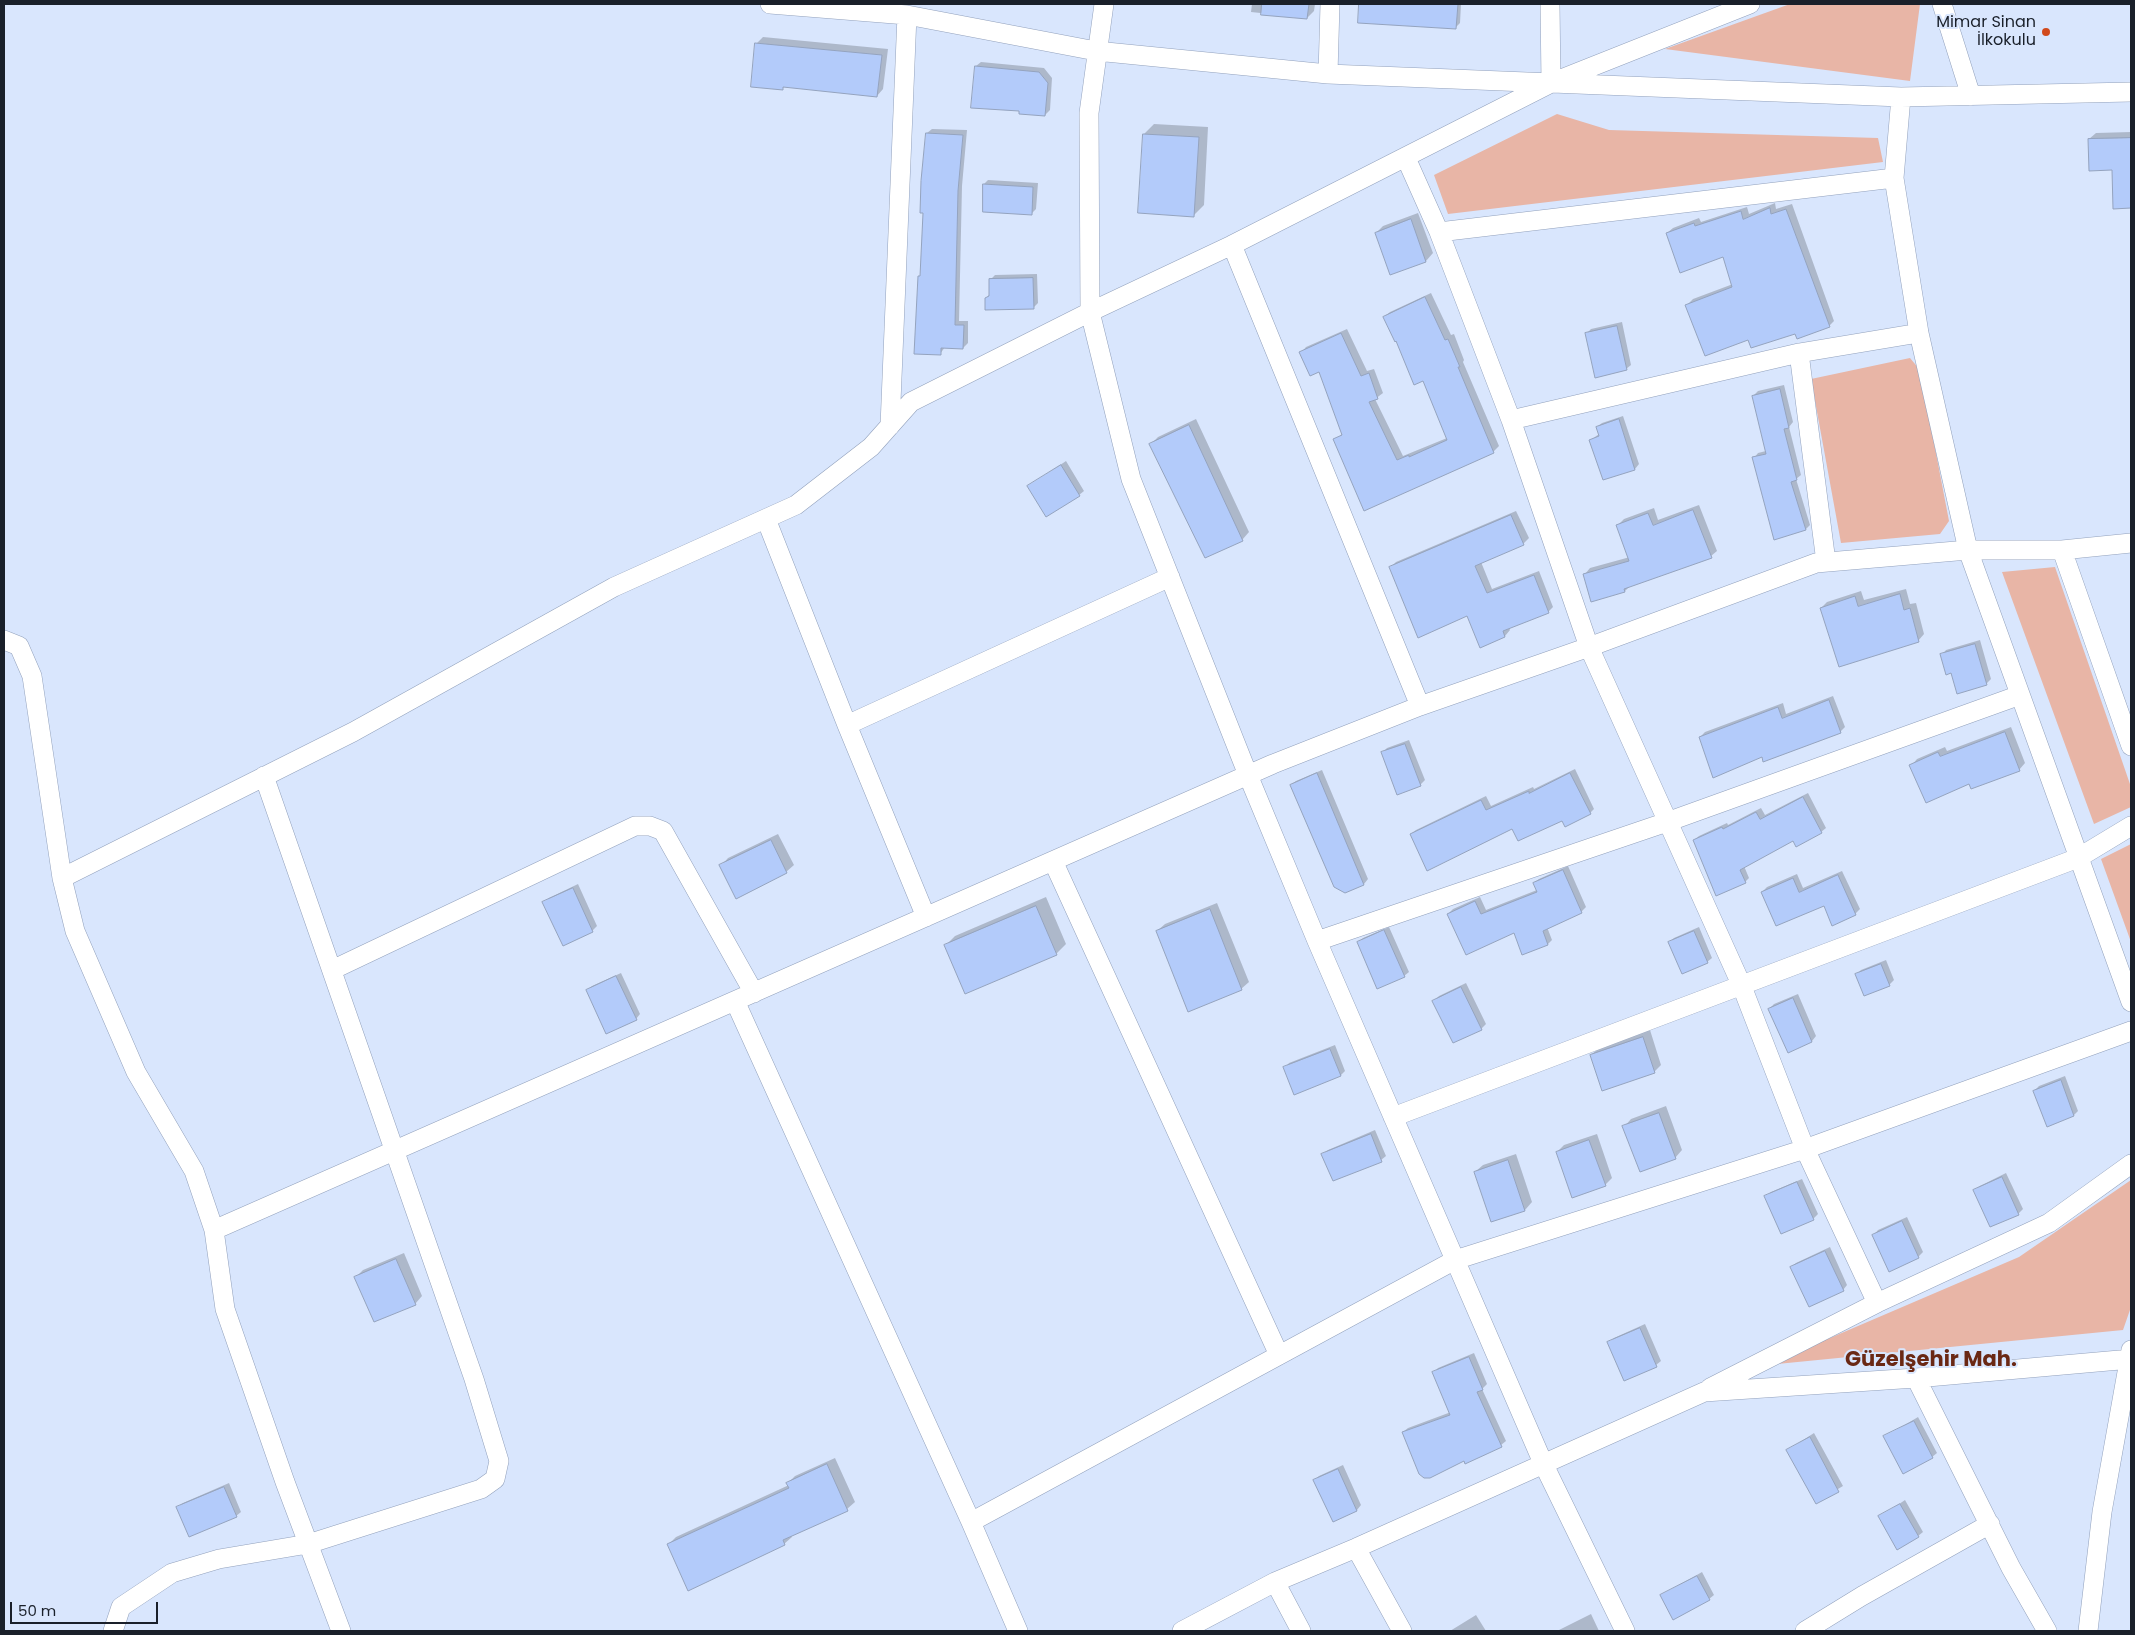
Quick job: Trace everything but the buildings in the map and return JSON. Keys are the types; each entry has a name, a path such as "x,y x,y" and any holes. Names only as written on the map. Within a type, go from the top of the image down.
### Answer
{"street":[{"path":"770,4 907,15 1096,52 1328,74 1901,97 2131,92"},
{"path":"1104,4 1089,113 1090,312 1131,480 1248,775 1317,942 1543,1463 1625,1631"},
{"path":"1328,74 1330,4"},
{"path":"1550,4 1551,83"},
{"path":"62,878 452,679 614,587 796,505 871,447 911,402 1090,312 1232,245 1551,83 1722,9 1750,4"},
{"path":"1942,4 1970,96"},
{"path":"890,426 907,15"},
{"path":"1901,97 1894,178 1919,333 1968,550 2131,1002"},
{"path":"1406,158 1439,232 1511,420 1590,647 1741,984 1805,1149 1877,1303"},
{"path":"1439,232 1894,178"},
{"path":"1232,245 1420,706"},
{"path":"1511,420 1800,353 1919,333"},
{"path":"1800,353 1826,562"},
{"path":"766,519 847,725 926,917"},
{"path":"214,1230 1248,775 1420,706 1590,647 1816,563 1968,550 2062,550 2131,543"},
{"path":"2062,550 2131,746"},
{"path":"847,725 1170,577"},
{"path":"4,640 19,646 32,676 62,878 79,940 136,1072 194,1171 214,1230 225,1309 308,1544 341,1631"},
{"path":"1317,942 1667,822 2020,695"},
{"path":"113,1631 121,1607 172,1572 219,1558 308,1544 481,1489 495,1479 499,1461 474,1379 264,776"},
{"path":"332,970 635,826 650,826 663,832 754,993"},
{"path":"1393,1117 2078,858 2131,826"},
{"path":"1053,861 1280,1355"},
{"path":"735,1001 971,1522 1018,1631"},
{"path":"971,1522 1455,1260 1805,1149 2131,1032"},
{"path":"1182,1631 1275,1582 1356,1548 1704,1392 1877,1303 2049,1223 2131,1164"},
{"path":"1704,1392 1916,1378 2130,1356 2102,1512 2088,1631"},
{"path":"1916,1378 2047,1631"},
{"path":"1805,1631 1862,1596 1990,1524"},
{"path":"1356,1548 1402,1631"},
{"path":"1275,1582 1301,1631"}],"shaded area":[{"path":"1790,4 1920,4 1910,81 1665,49"},
{"path":"1557,114 1609,130 1878,138 1883,162 1448,214 1434,175"},
{"path":"1910,358 1920,370 1949,521 1940,534 1841,543 1811,379"},
{"path":"2055,567 2131,787 2131,807 2094,824 2002,572"},
{"path":"2131,844 2131,942 2101,859"},
{"path":"2131,1180 2131,1307 2123,1330 1767,1365 2019,1257"}],"place":[{"name":"Mimar Sinan İlkokulu","path":"2046,32"}],"district":[{"name":"Güzelşehir Mah.","path":"1931,1361"}]}
